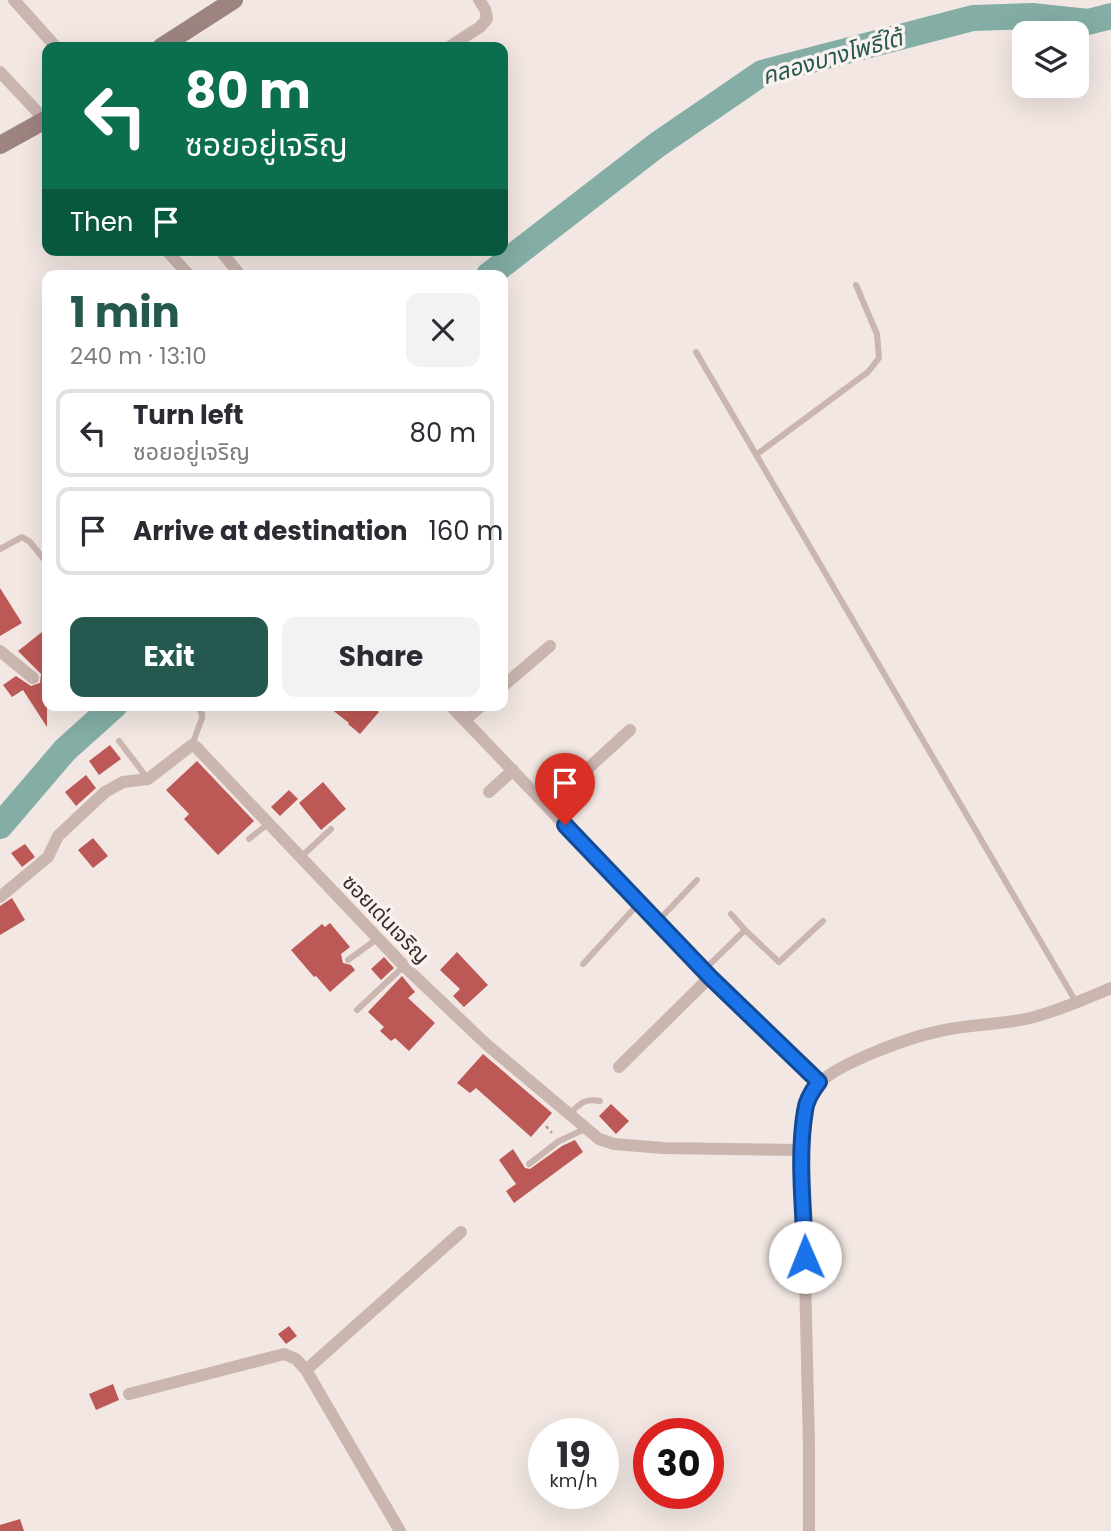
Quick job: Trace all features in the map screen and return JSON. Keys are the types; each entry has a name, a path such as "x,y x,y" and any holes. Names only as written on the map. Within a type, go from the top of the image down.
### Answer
{"street":[{"path":"14,0 52,42"},
{"path":"169,42 234,0"},
{"path":"457,42 480,27 487,19 479,0"},
{"path":"0,72 42,115"},
{"path":"0,145 42,123"},
{"path":"172,256 184,270"},
{"path":"225,256 236,270"},
{"path":"508,682 550,646"},
{"path":"0,651 33,678"},
{"path":"456,711 707,974 819,1082"},
{"path":"465,720 475,711"},
{"path":"547,806 630,730"},
{"path":"0,897 48,857 58,836 105,792 123,782 148,779 192,745"},
{"name":"ซอยเด่นเจริญ","path":"192,745 201,750 404,966 486,1044 599,1139 614,1144 663,1148 802,1150"},
{"path":"489,792 513,770"},
{"path":"619,1067 707,974"},
{"path":"809,1531 802,1150 805,1110 811,1093 819,1082 862,1058 905,1041 941,1030 1033,1017 1111,988"},
{"path":"306,1370 461,1232"},
{"path":"129,1394 284,1354 296,1359 306,1370 400,1531"}],"lane":[{"path":"756,455 868,372 879,358 877,334 856,285"},
{"path":"696,352 1076,1002"},
{"path":"0,549 22,537 42,557"},
{"path":"192,745 202,718 200,711"},
{"path":"119,741 148,779"},
{"path":"249,839 269,823"},
{"path":"301,857 331,830"},
{"path":"657,922 697,880"},
{"path":"583,964 639,903"},
{"path":"731,914 779,962 823,921"},
{"path":"707,974 745,930"},
{"path":"348,960 377,939"},
{"path":"356,1010 404,966"},
{"path":"569,1115 582,1101 600,1101"},
{"path":"529,1164 559,1141 585,1129"}],"building":[{"path":"0,588 22,623 0,636"},
{"path":"42,632 42,711 47,711 47,727 23,690 12,697 3,685 16,676 31,686 40,683 41,674 18,651"},
{"path":"334,711 379,712 360,734"},
{"path":"110,745 121,759 99,775 89,761"},
{"path":"197,761 254,821 218,855 184,819 189,814 166,790"},
{"path":"86,775 96,788 76,806 65,792"},
{"path":"323,782 346,809 321,830 299,803"},
{"path":"289,790 298,799 280,816 271,807"},
{"path":"93,838 108,856 93,868 78,850"},
{"path":"25,844 35,857 22,867 11,853"},
{"path":"12,898 25,920 0,935 0,906"},
{"path":"330,923 350,947 341,954 343,963 351,965 355,970 330,992 291,950 322,924 325,927"},
{"path":"457,952 488,985 464,1007 453,996 460,989 440,970"},
{"path":"384,957 394,968 381,980 371,969"},
{"path":"402,976 415,992 408,998 435,1023 409,1051 395,1038 391,1041 380,1031 384,1027 368,1012"},
{"path":"483,1054 552,1113 531,1137 476,1088 470,1093 457,1083"},
{"path":"611,1104 629,1121 616,1134 599,1116"},
{"path":"575,1140 583,1152 514,1203 506,1191 516,1184 499,1160 513,1149 525,1168 530,1169"},
{"path":"289,1326 297,1336 286,1344 278,1334"},
{"path":"113,1384 119,1400 96,1410 89,1394"},
{"path":"20,1519 24,1531 0,1531 0,1525"}],"waterway":[{"name":"คลองบางโพธิ์ใต้","path":"495,270 657,145 762,73 973,18 1032,16 1088,22 1111,16"},
{"name":"คลองบางโพธิ์ใต้","path":"0,826 65,750 108,711"}],"route":[{"path":"565,825 710,977 819,1082 811,1093 805,1110 802,1150 805,1257"}]}
